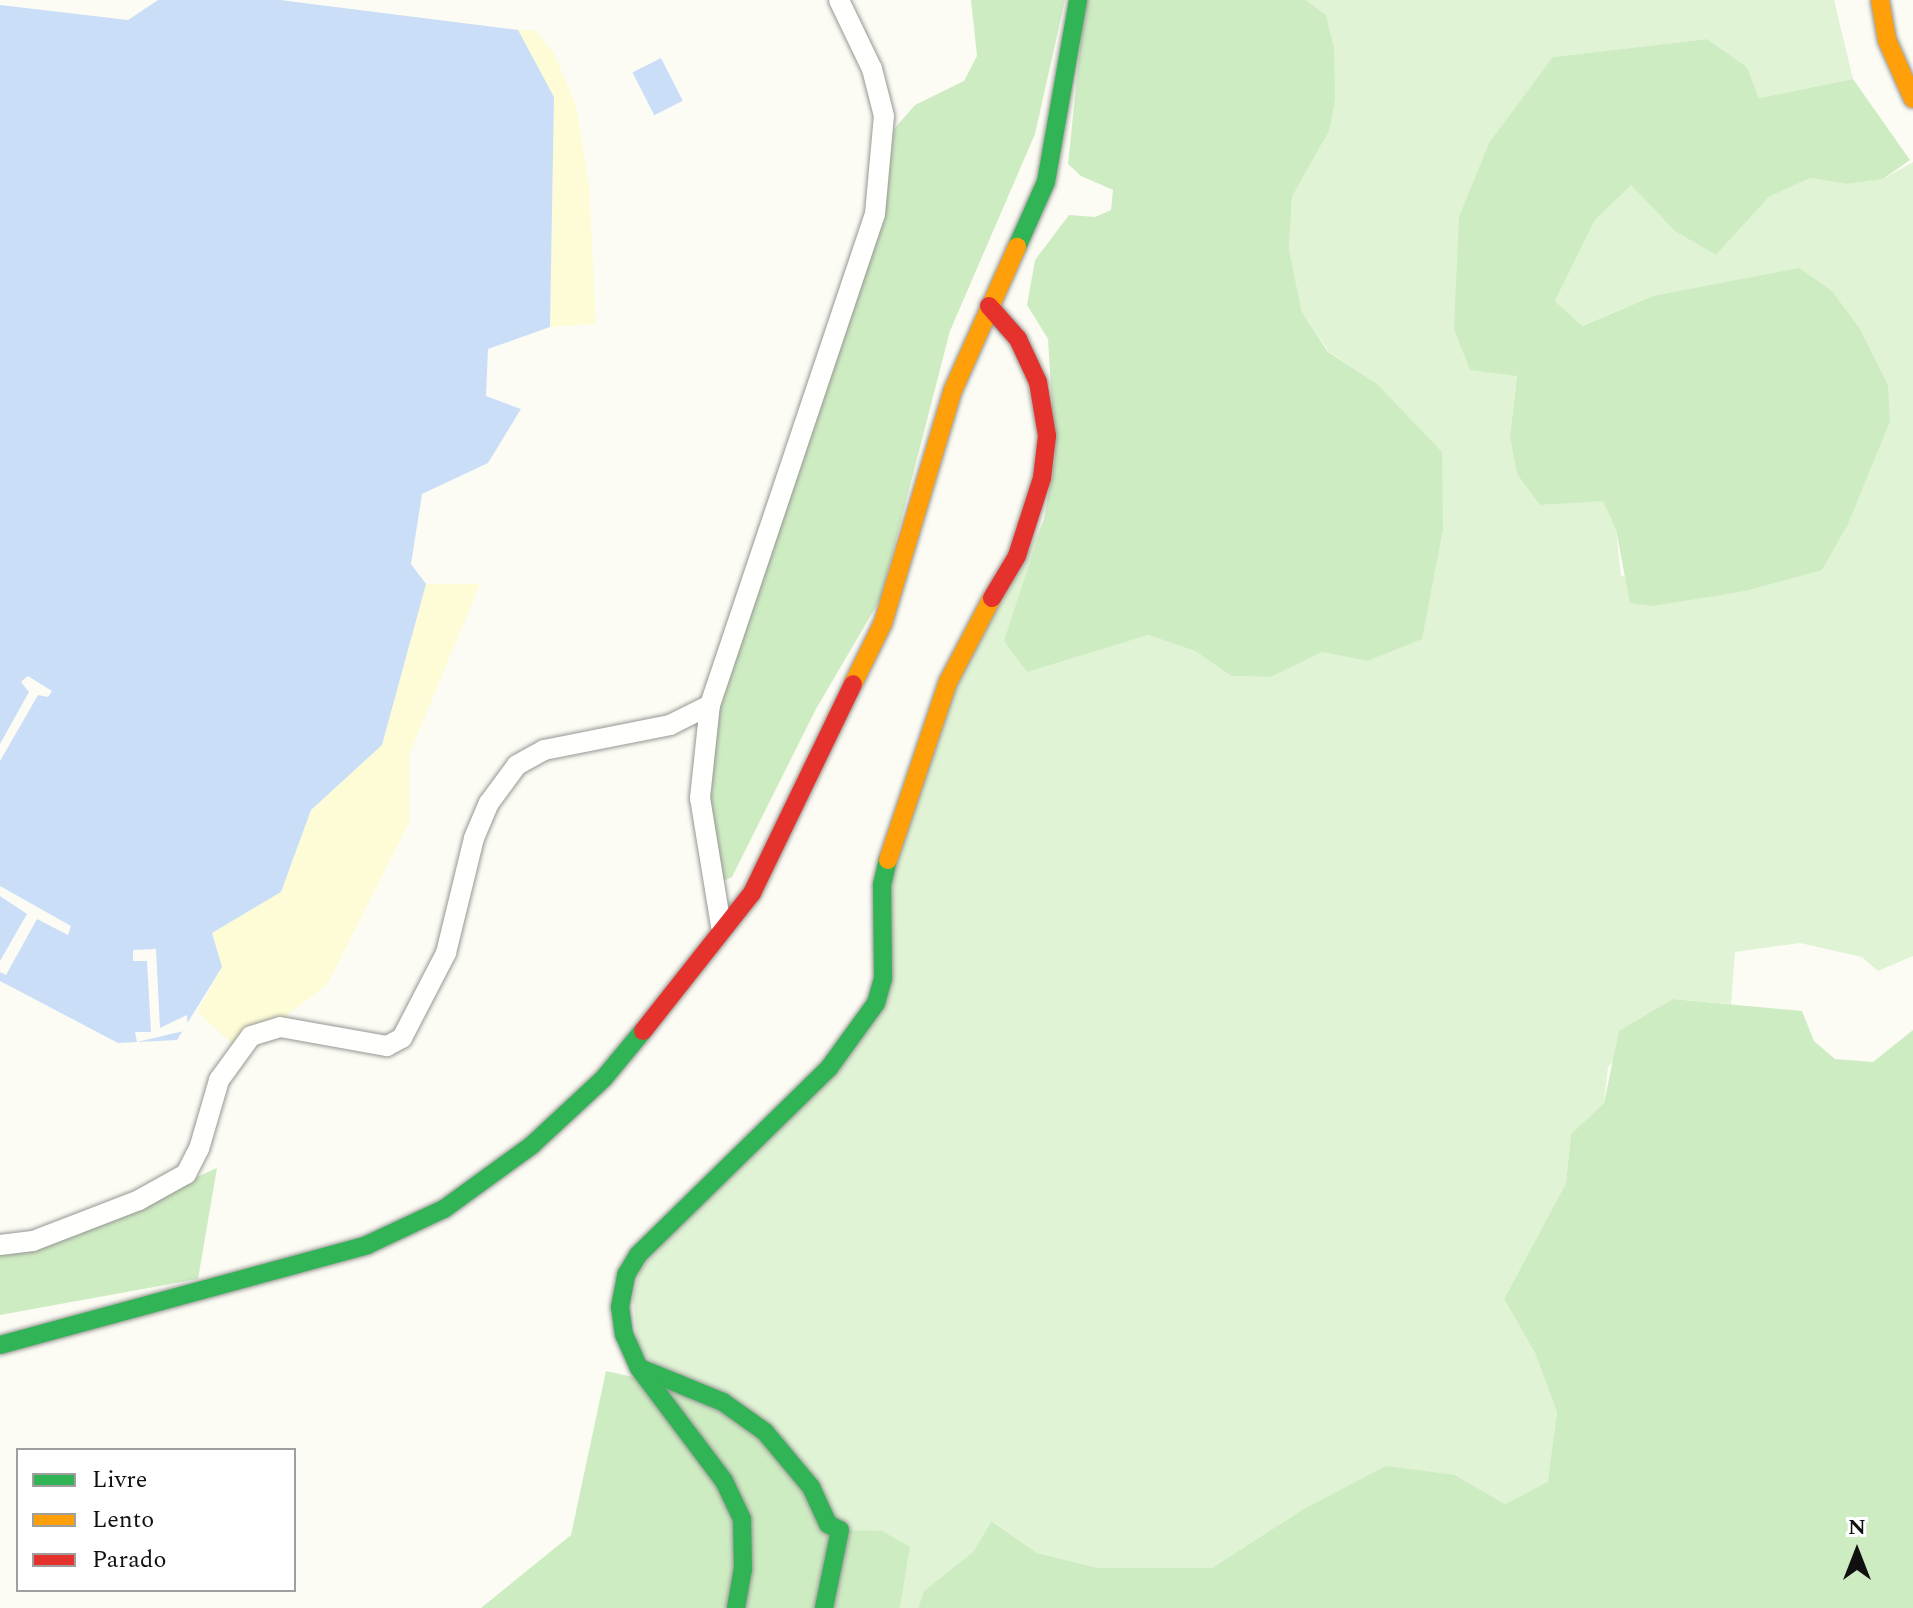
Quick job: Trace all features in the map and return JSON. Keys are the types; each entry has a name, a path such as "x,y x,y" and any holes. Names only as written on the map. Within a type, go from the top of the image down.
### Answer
{"main road":[{"path":"0,1345 367,1245 444,1209 532,1145 604,1078 687,978 721,926 752,893 779,843 842,699 883,623 953,390 1046,182 1078,0"},
{"path":"1880,0 1887,40 1913,99"},
{"path":"736,1608 743,1570 742,1519 724,1481 639,1368 624,1335 620,1307 626,1275 638,1255 829,1068 876,1003 883,978 882,885 896,831 960,655 1017,556 1042,478 1047,436 1038,382 1018,339 989,306"},
{"path":"639,1368 723,1402 765,1432 811,1487 828,1524 840,1530 824,1608"}],"street":[{"path":"721,926 700,798 710,705 875,214 884,116 872,69 839,0"},
{"path":"0,1245 33,1241 139,1200 186,1174 199,1149 219,1080 251,1036 280,1027 387,1046 402,1038 446,953 474,838 489,803 517,765 544,750 670,725 710,705"}],"shaded area":[{"path":"971,0 1065,0 1035,134 950,331 881,598 816,709 732,877 721,882 702,783 736,632 884,221 894,129 915,105 964,81 977,56"},
{"path":"1085,0 1306,0 1326,15 1334,47 1335,99 1329,131 1292,197 1289,249 1302,312 1328,352 1376,383 1442,452 1443,529 1422,639 1367,661 1322,652 1271,677 1231,676 1195,651 1148,635 1027,672 1004,641 1044,519 1055,456 1048,339 1027,305 1035,260 1069,215 1095,217 1111,210 1113,190 1081,176 1068,164"},
{"path":"1306,0 1834,0 1853,79 1759,98 1747,67 1707,39 1553,57 1510,436 1540,505 1603,500 1616,530 1621,576 1706,594 1745,591 1653,296 1581,326 1555,301 1595,220 1631,184 1676,232 1716,255 1769,197 1810,178 1847,184 1883,179 1913,162 1913,956 1878,971 1862,957 1800,943 1735,952 1731,1004 1673,999 1608,1067 1604,1103 1571,1134 1566,1183 1504,1299 1535,1353 1557,1412 1549,1482 1505,1504 1455,1475 1302,1510 1212,1568 1098,1568 1037,1553 993,1521 973,1552 924,1591 918,1608 900,1608 910,1547 840,1530 638,1349 633,1298 641,1268 872,1023 887,879 969,644 1020,570 1044,519 1027,579 1093,651 1148,635 1195,651 1231,676 1271,677 1322,652 1367,661 1376,383 1329,352 1302,312 1289,249 1292,197 1329,131 1334,47 1326,15"},
{"path":"1707,39 1747,67 1759,98 1853,79 1910,160 1883,179 1847,184 1810,178 1769,197 1716,255 1676,232 1631,185 1595,220 1555,301 1582,326 1653,296 1799,268 1832,291 1860,329 1888,385 1890,421 1848,524 1822,570 1745,591 1653,606 1630,603 1616,530 1603,501 1540,505 1517,474 1510,436 1517,376 1470,370 1454,329 1459,217 1489,143 1553,57"},
{"path":"1673,999 1802,1011 1814,1041 1835,1059 1873,1062 1913,1030 1913,1608 918,1608 924,1591 973,1552 992,1521 1037,1553 1098,1568 1212,1568 1302,1510 1386,1466 1455,1475 1505,1504 1548,1482 1557,1412 1535,1353 1504,1299 1566,1183 1571,1134 1604,1103 1619,1031"},
{"path":"217,1168 198,1279 0,1315 0,1249 36,1249"},
{"path":"606,1371 696,1391 784,1436 840,1530 882,1531 910,1547 900,1608 481,1608 571,1535"}],"sand":[{"path":"518,30 535,30 554,53 576,106 589,183 596,324 550,327 554,97"},
{"path":"426,584 480,584 409,755 409,823 327,985 279,1021 234,1045 197,1012 222,967 212,933 281,892 311,810 382,745"}],"water":[{"path":"158,0 280,0 518,30 554,97 550,327 488,349 486,396 521,409 488,463 422,494 411,564 426,584 382,745 311,810 281,892 212,933 222,967 177,1040 118,1043 0,981 0,5 128,20"},
{"path":"661,58 683,101 654,115 632,73"}],"pier":[{"path":"28,676 52,691 48,697 38,695 0,761 0,744 29,692 21,682"},
{"path":"0,886 71,926 68,935 37,919 6,975 0,972 0,961 27,914 0,896"},
{"path":"156,949 160,1028 187,1015 188,1030 137,1042 135,1032 151,1032 147,961 133,961 133,950"}],"traffic: fast":[{"path":"1017,247 1046,182 1078,0"},
{"path":"736,1608 743,1570 742,1519 724,1481 639,1368 624,1335 620,1307 626,1275 638,1255 829,1068 876,1003 883,978 882,885 888,860"},
{"path":"0,1345 367,1245 444,1209 532,1145 604,1078 643,1031"},
{"path":"640,1368 723,1402 765,1432 811,1487 828,1524 840,1530 824,1608"}],"traffic: slow":[{"path":"1880,0 1887,40 1913,99"},
{"path":"853,684 883,623 953,390 1017,247"},
{"path":"888,860 948,682 992,598"}],"traffic: jam":[{"path":"989,306 1018,339 1038,382 1047,436 1042,478 1017,556 992,598"},
{"path":"643,1031 752,893 853,684"}]}
